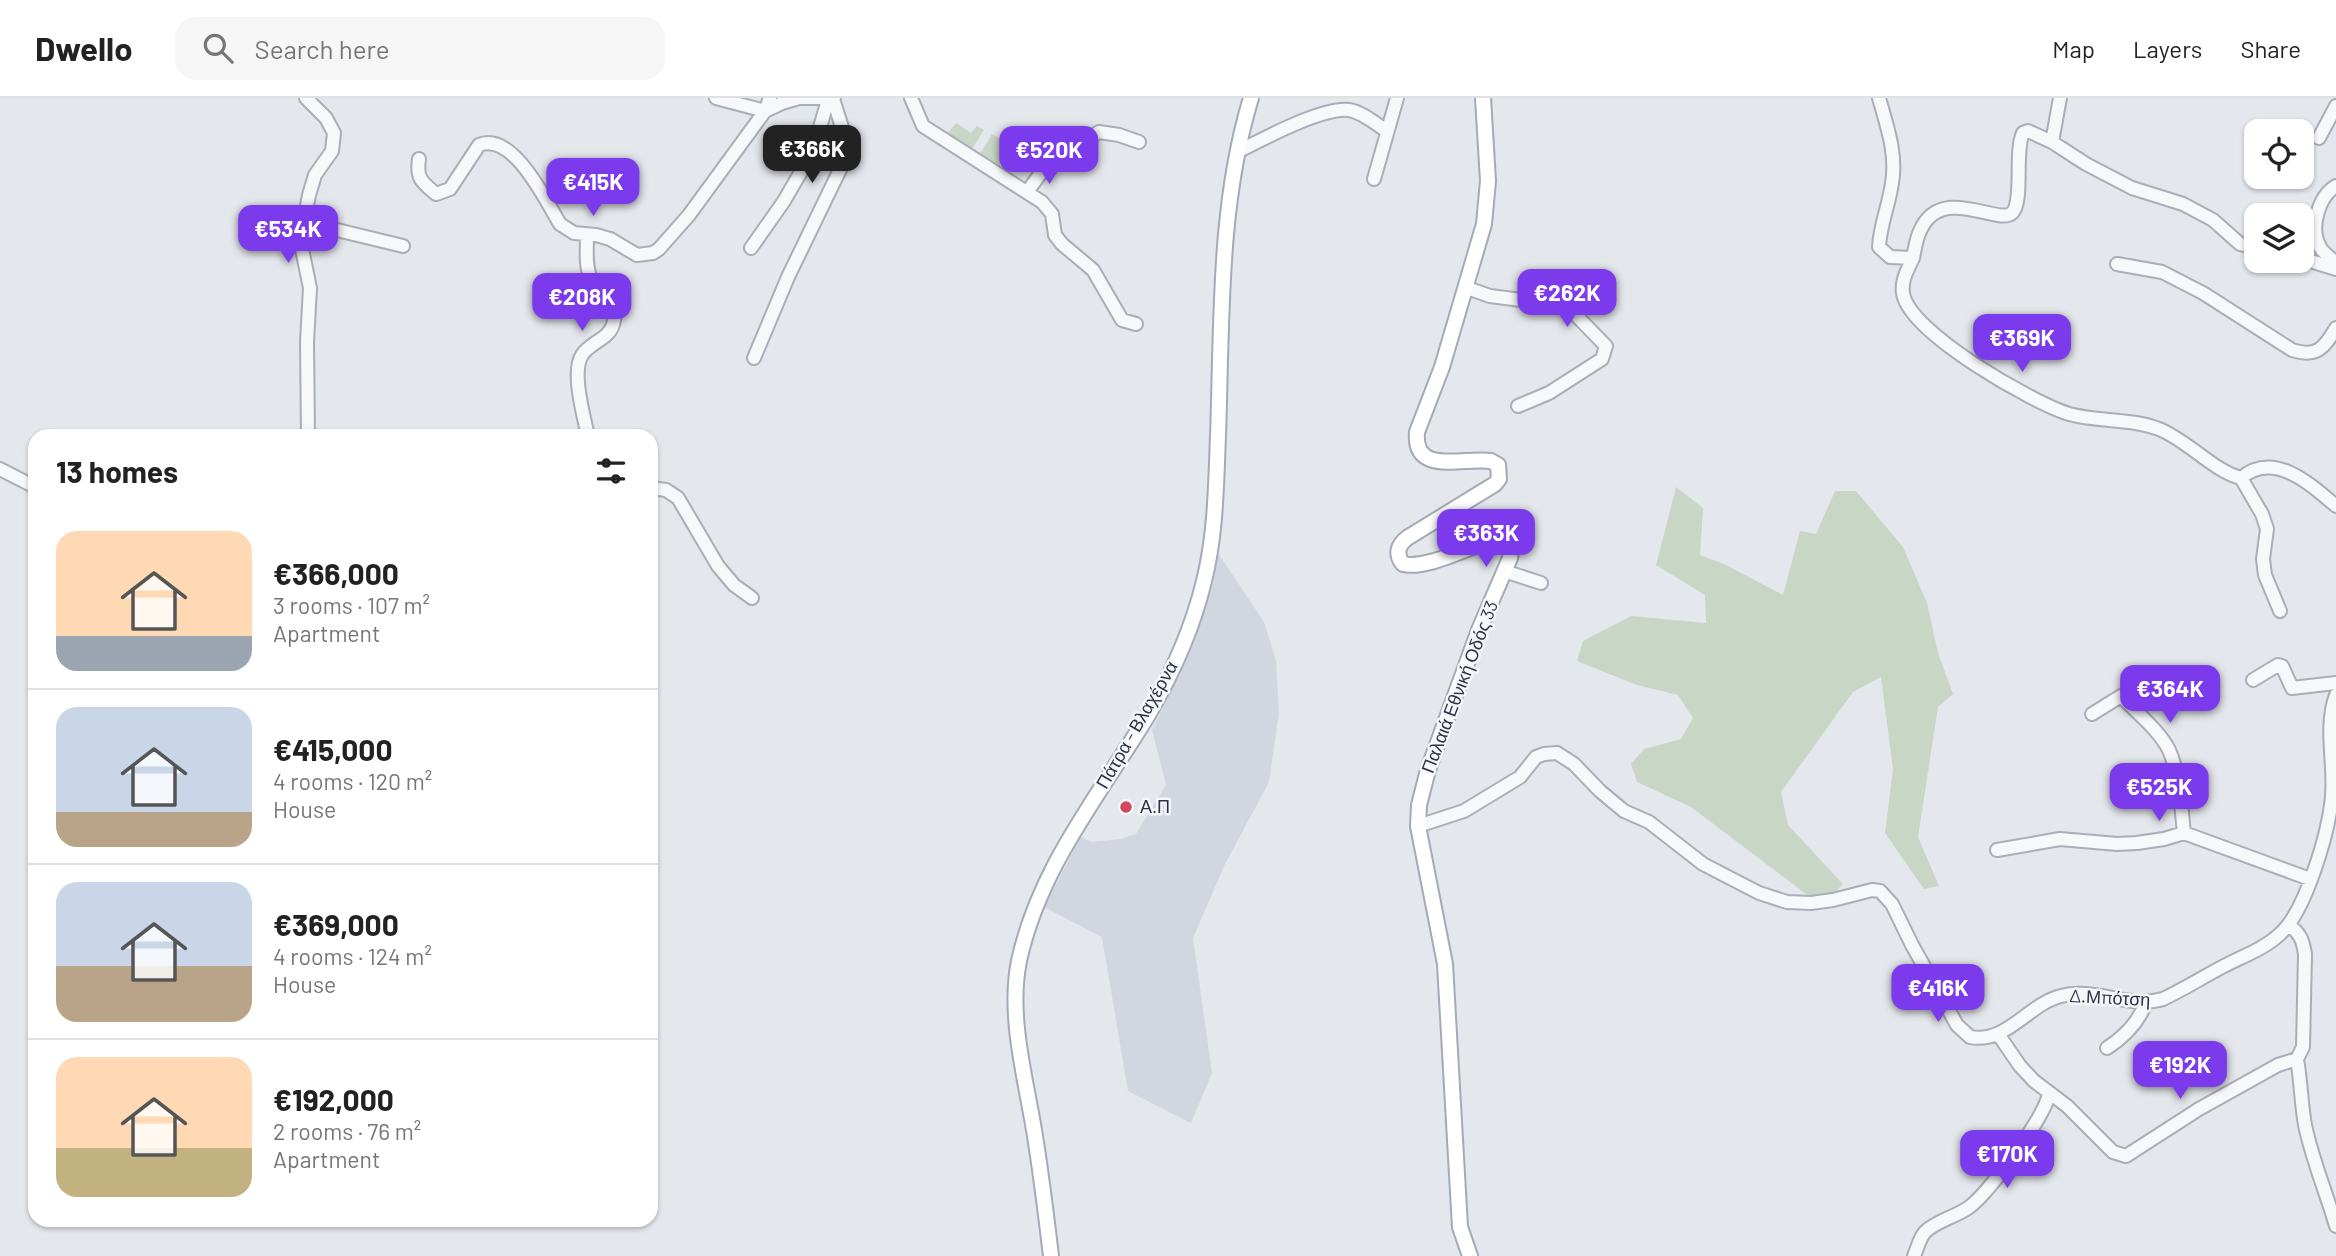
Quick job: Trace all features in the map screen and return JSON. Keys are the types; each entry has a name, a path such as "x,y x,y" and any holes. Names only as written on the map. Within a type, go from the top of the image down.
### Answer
{"main road":[{"name":"Πάτρα - Βλαχέρνα","path":"1051,1256 1017,1026 1018,964 1029,924 1044,888 1077,825 1149,713 1167,680 1202,589 1212,537 1216,495 1225,245 1231,185 1251,98"},
{"name":"Παλαιά Εθνική Οδός 33","path":"1470,1256 1460,1227 1445,964 1418,826 1419,805 1428,770 1479,630 1513,550 1513,544 1508,538 1500,537 1423,564 1402,564 1398,552 1403,542 1499,479 1498,465 1491,461 1431,461 1421,454 1416,443 1416,432 1442,367 1480,241 1488,195 1482,98"}],"street":[{"path":"306,98 326,118 334,133 331,151 315,175 304,222 302,249 310,288 307,342 308,429"},
{"path":"716,98 765,111 799,98 832,99"},
{"path":"419,159 417,171 421,182 436,194 450,189 479,145 490,142 513,153 525,166 560,224 574,233 610,239 637,255 648,255 659,249 689,215 765,111 770,98"},
{"path":"911,98 923,126 1042,202 1052,214 1055,235 1093,270 1122,320 1136,324"},
{"path":"1374,179 1396,98"},
{"path":"1879,98 1891,139 1894,163 1892,185 1879,233 1879,247 1890,257 1913,258"},
{"path":"2052,142 2060,98"},
{"path":"751,248 784,201 813,151 832,99"},
{"path":"754,358 788,277 848,153 832,99"},
{"path":"2319,138 2336,106"},
{"path":"1237,152 1315,117 1337,111 1351,110 1387,131"},
{"path":"2244,245 2213,220 2183,204 2132,188 2028,131 2021,135 2015,210 2002,217 1958,207 1940,211 1924,223 1904,279 1903,295 1910,310 1928,329 1987,372 2042,404 2071,414 2125,421 2158,429 2189,445 2231,475 2241,478 2257,503 2266,528 2263,559 2265,575 2280,611"},
{"path":"1027,192 1043,170 1062,161 1098,132 1139,142"},
{"path":"2336,186 2321,201 2316,228 2320,248 2336,263"},
{"path":"304,222 403,246"},
{"path":"587,236 586,256 591,279 611,303 614,318 609,333 582,355 579,362 579,387 587,429"},
{"path":"2314,262 2336,269"},
{"path":"2117,264 2162,272 2203,293 2258,331 2302,353 2320,350 2336,328"},
{"path":"1467,288 1490,296 1567,306 1606,346 1602,359 1549,393 1518,406"},
{"path":"2241,478 2252,469 2270,466 2288,471 2336,506"},
{"path":"0,469 28,483"},
{"path":"658,489 666,490 678,498 719,566 734,585 752,597"},
{"path":"1504,571 1541,583"},
{"path":"2253,680 2278,665 2282,666 2292,688 2336,683"},
{"name":"Δ.Μπότση","path":"1998,1034 2034,1009 2060,996 2086,994 2146,1002 2171,995 2262,947 2288,925 2310,879 2326,830 2331,804 2331,718 2336,695"},
{"path":"2092,714 2121,696 2161,739 2169,750 2179,784 2184,833"},
{"path":"1418,826 1464,811 1520,778 1536,757 1557,753 1574,764 1624,811 1649,822 1703,864 1759,894 1787,902 1811,903 1872,890 1880,891 1892,904 1912,945 1964,1033 1979,1038 1998,1034 2020,1066 2049,1094 2067,1106 2113,1152 2126,1156 2199,1109 2278,1065 2297,1059"},
{"path":"1997,850 2060,839 2137,844 2184,833 2310,879"},
{"path":"2288,925 2294,928 2303,941 2305,954 2303,1046 2297,1059 2303,1088 2302,1105 2306,1129 2336,1226"},
{"path":"2107,1048 2131,1028 2140,1017 2146,1002"},
{"path":"1914,1256 1924,1232 1970,1207 1996,1178 2043,1112 2049,1094"}],"shaded area":[{"path":"1218,553 1264,622 1276,661 1279,712 1269,782 1225,864 1193,938 1212,1073 1191,1123 1128,1091 1102,937 1044,907 1081,837 1091,842 1121,839 1136,834 1166,785 1152,730 1182,669 1202,619 1213,585"}],"green space":[{"path":"956,123 971,133 977,126 984,130 970,152 945,136"},
{"path":"992,134 1011,145 998,169 978,157"},
{"path":"1676,487 1703,508 1700,555 1724,564 1783,595 1800,531 1816,534 1835,491 1856,491 1903,547 1927,603 1938,653 1953,694 1938,707 1918,837 1939,886 1924,889 1885,833 1893,769 1881,677 1853,692 1781,792 1788,825 1843,884 1822,906 1691,807 1637,782 1631,764 1644,749 1681,739 1693,718 1678,695 1637,685 1577,661 1583,641 1631,616 1706,623 1705,595 1656,565"}],"place":[{"name":"Α.Π","path":"1126,807"}]}
